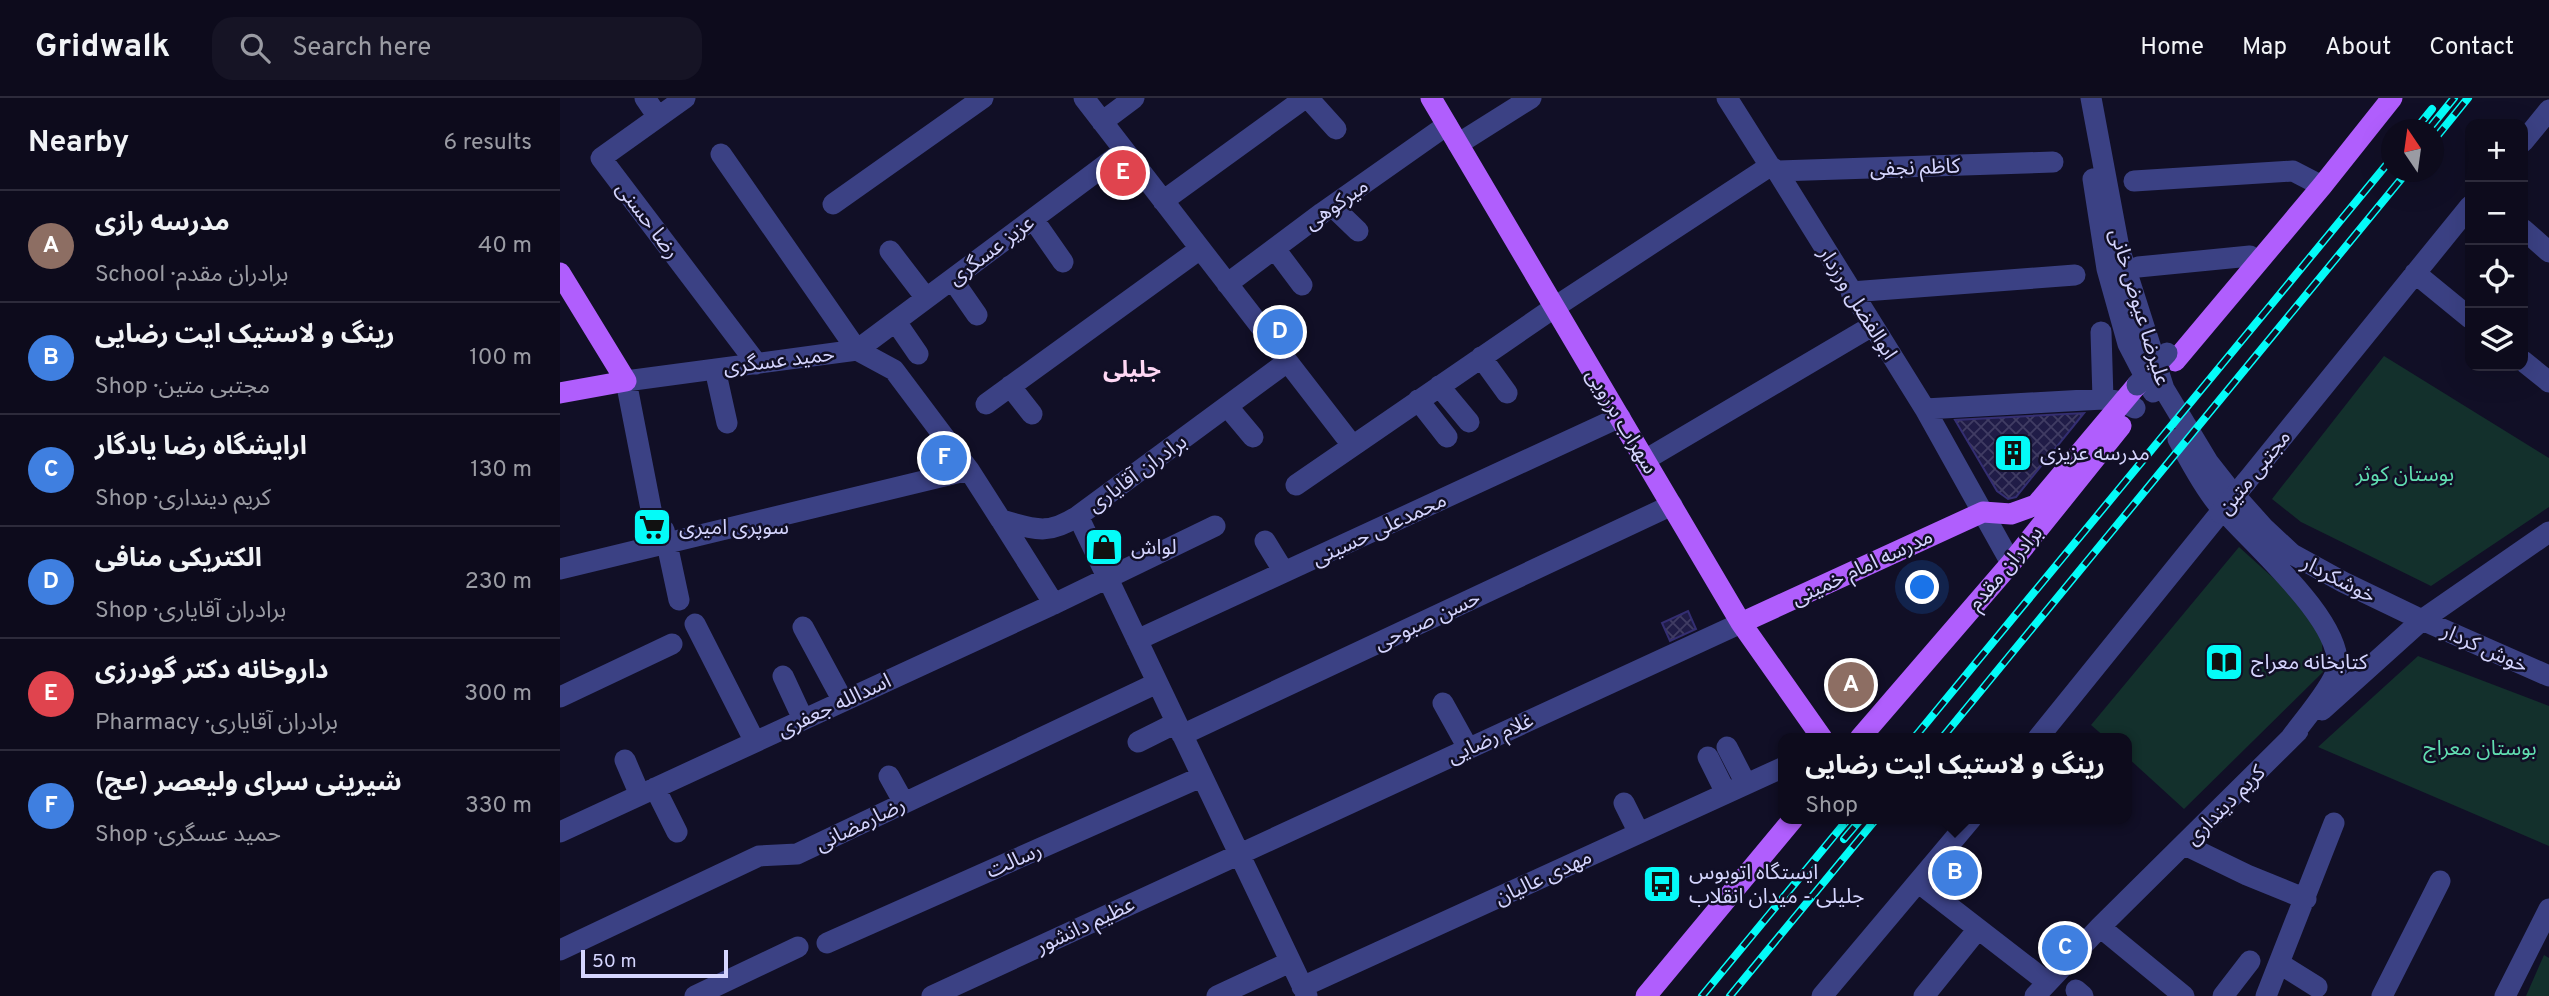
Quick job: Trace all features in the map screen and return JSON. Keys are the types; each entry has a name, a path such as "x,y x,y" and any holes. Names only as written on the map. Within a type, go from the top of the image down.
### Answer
{"main road":[{"name":"سهراب برزویی","path":"1431,98 1741,623 1818,733"},
{"path":"2318,183 2381,98"},
{"path":"2171,357 2392,98"},
{"path":"560,273 631,381"},
{"name":"حمید عسگری","path":"560,393 631,381"},
{"name":"برادران مقدم","path":"1983,512 2011,514 2036,505 2129,398"},
{"name":"برادران مقدم","path":"1864,733 2011,563 2129,398"},
{"name":"مدرسه امام خمینی","path":"1741,623 1983,512"},
{"path":"1646,996 1789,824"},
{"path":"1661,996 1800,824"}],"street":[{"path":"645,98 658,117"},
{"name":"رضا حسنی","path":"685,98 601,158 757,364"},
{"path":"833,204 984,98"},
{"path":"1084,98 1352,445"},
{"path":"1102,122 1134,98"},
{"path":"1163,201 1307,98 1336,129"},
{"path":"1458,144 1531,98"},
{"name":"ابوالفضل ورزدار","path":"1727,98 1925,409 2011,563"},
{"name":"علیرضا عیوض خانی","path":"2090,98 2119,248 2164,389 2208,462 2245,508 2257,533"},
{"path":"2528,136 2549,110"},
{"name":"میرکوهی","path":"1227,284 1447,125"},
{"name":"عزیز عسگری","path":"857,350 1124,151"},
{"path":"721,154 857,350"},
{"name":"کاظم نجفی","path":"1774,169 2053,162"},
{"path":"1296,485 1555,307 1774,169"},
{"path":"2134,181 2293,171 2318,183"},
{"path":"1332,206 1358,231"},
{"name":"مجتبی متین","path":"2042,733 2465,212"},
{"path":"1033,219 1063,262"},
{"path":"1275,248 1302,285"},
{"path":"986,404 1200,249"},
{"path":"890,251 926,298"},
{"path":"2138,267 2254,259"},
{"path":"2415,273 2465,314"},
{"path":"1851,292 2075,275"},
{"path":"952,279 977,315"},
{"path":"896,322 918,354"},
{"path":"1645,460 1872,326"},
{"path":"2101,332 2129,398"},
{"name":"حمید عسگری","path":"631,381 857,350 894,369 969,470 1054,604"},
{"path":"1481,357 1507,393"},
{"path":"1925,409 2129,398 2171,357"},
{"name":"برادران آقایاری","path":"1287,362 1078,516 1305,991"},
{"path":"2528,365 2549,382"},
{"path":"715,369 727,423"},
{"path":"631,381 662,544 679,600"},
{"path":"1010,386 1032,414"},
{"path":"1439,386 1469,422"},
{"path":"1418,400 1447,437"},
{"path":"1227,407 1253,438"},
{"name":"محمدعلی حسینی","path":"1137,640 1620,417"},
{"path":"560,569 969,470"},
{"name":"حسن صبوحی","path":"1138,742 1179,729 1672,505"},
{"path":"1001,520 1040,530 1061,527 1078,516"},
{"name":"اسدالله جعفری","path":"560,832 1054,604 1215,526"},
{"path":"2257,533 2328,631 2336,658 2337,668 2332,681 2290,739"},
{"name":"خوشکردار","path":"2257,533 2314,567 2422,620"},
{"name":"کریم دینداری","path":"2041,989 2290,739 2422,620 2547,535"},
{"path":"1265,541 1283,572"},
{"name":"خوش کردار","path":"2422,620 2549,676"},
{"name":"غلام رضایی","path":"1238,854 1741,623"},
{"path":"695,624 755,741"},
{"path":"803,627 843,701"},
{"path":"560,697 672,644"},
{"path":"783,676 803,719"},
{"name":"رضارمضانی","path":"560,950 759,856 797,854 1157,683"},
{"path":"1443,703 1468,748"},
{"path":"1727,747 1746,784"},
{"path":"1708,757 1726,793"},
{"path":"625,760 677,832"},
{"name":"مهدی عالیان","path":"1305,991 1778,769"},
{"path":"889,776 904,803"},
{"name":"رسالت","path":"827,943 1201,777"},
{"path":"1624,803 1639,833"},
{"path":"1822,996 1967,824"},
{"path":"2266,996 2334,824"},
{"path":"2185,845 2247,875 2306,899"},
{"name":"عظیم دانشور","path":"932,996 1238,854"},
{"path":"2389,994 2440,881"},
{"path":"1919,883 1978,929 2041,989"},
{"path":"2505,996 2543,935 2549,909"},
{"path":"2100,927 2184,996"},
{"path":"1924,996 1978,929"},
{"path":"695,996 798,947"},
{"path":"2223,996 2250,961"},
{"path":"1217,996 1290,962"},
{"path":"2280,964 2317,987"}],"green space":[{"name":"بوستان کوثر","path":"2384,356 2549,458 2549,507 2431,586 2301,522 2272,499"},
{"path":"2239,547 2300,602 2322,641 2323,672 2184,809 2132,762 2132,733 2100,733 2091,725"},
{"name":"بوستان معراج","path":"2418,656 2549,706 2549,846 2318,747"},
{"path":"2544,955 2549,958 2549,996 2526,996"}],"building":[{"name":"مدرسه عزیزی","path":"2084,413 2016,497 2008,499 1997,491 1955,420"},
{"path":"1688,611 1696,629 1670,641 1662,623"}],"railway":[{"path":"2437,119 2454,98"},
{"path":"2444,128 2468,98"},
{"path":"2424,119 2432,109"},
{"path":"1918,733 2381,171"},
{"path":"1946,733 2399,182"},
{"path":"1702,996 1844,824"},
{"path":"1844,839 1857,824"},
{"path":"1730,996 1872,824"}],"place":[{"name":"داروخانه دکتر گودرزی","path":"1123,173"},
{"name":"الکتریکی منافی","path":"1280,332"},
{"name":"مدرسه عزیزی","path":"2013,453"},
{"name":"شیرینی سرای ولیعصر (عج)","path":"944,458"},
{"name":"سوپری امیری","path":"652,527"},
{"name":"لواش","path":"1104,547"},
{"name":"کتابخانه معراج","path":"2224,662"},
{"name":"مدرسه رازی","path":"1851,685"},
{"name":"رینگ و لاستیک ایت رضایی","path":"1955,873"},
{"name":"ایستگاه اتوبوس جلیلی - میدان انقلاب","path":"1662,884"},
{"name":"ارایشگاه رضا یادگار","path":"2065,948"}],"district":[{"name":"جلیلی","path":"1132,369"}]}
